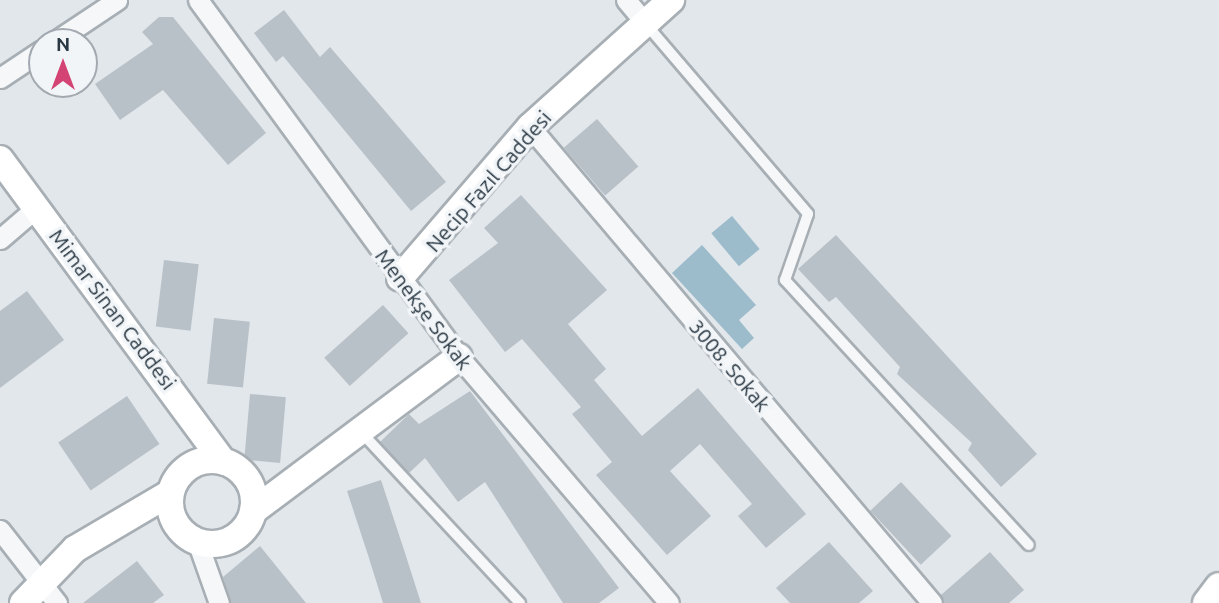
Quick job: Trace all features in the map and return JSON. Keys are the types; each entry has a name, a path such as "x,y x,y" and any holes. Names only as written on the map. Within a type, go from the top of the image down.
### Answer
{"street":[{"path":"75,28 117,0"},
{"name":"Menekşe Sokak","path":"198,0 459,357 668,603"},
{"path":"626,0 645,23"},
{"name":"Necip Fazıl Caddesi","path":"400,278 530,127 670,0"},
{"path":"0,78 28,59"},
{"name":"3008. Sokak","path":"530,127 932,603"},
{"name":"Mimar Sinan Caddesi","path":"0,159 223,462"},
{"path":"0,239 36,208"},
{"path":"197,541 211,544 238,535 253,511 459,357"},
{"path":"23,603 51,595 75,549 170,493 196,463 223,462 244,475 253,511"},
{"path":"170,493 172,516 197,541 219,603"},
{"path":"0,530 51,595"},
{"path":"1206,603 1219,586"}],"lane":[{"path":"645,23 808,214 785,280 1028,545"},
{"path":"359,430 520,603"}],"water":[{"path":"732,216 760,249 739,266 711,233"},
{"path":"702,245 756,305 739,320 754,338 742,349 672,273"}],"building":[{"path":"284,10 320,57 330,47 446,182 411,211 283,56 276,62 254,33"},
{"path":"159,17 173,17 266,133 228,165 163,90 120,120 98,88 98,82 153,44 142,32"},
{"path":"597,119 638,167 605,195 564,148"},
{"path":"521,195 607,290 568,324 606,369 594,380 642,436 698,388 806,514 766,548 738,516 752,504 700,444 670,471 711,516 667,555 596,475 612,462 572,414 581,407 522,339 505,352 449,280 498,243 484,228"},
{"path":"836,235 1037,454 1001,487 968,450 972,443 897,374 900,367 836,297 829,302 798,269"},
{"path":"164,260 199,264 191,331 156,327"},
{"path":"27,291 64,340 0,388 0,311"},
{"path":"383,305 408,333 350,386 324,358"},
{"path":"214,318 250,322 243,387 207,384"},
{"path":"470,391 619,588 599,603 563,603 485,482 458,502 425,458 409,473 380,442 409,414 419,424"},
{"path":"250,394 286,397 280,463 244,460"},
{"path":"127,396 159,444 91,490 58,442"},
{"path":"381,480 421,603 383,603 347,491"},
{"path":"901,482 951,536 921,565 870,511"},
{"path":"829,542 873,591 859,603 790,603 776,588"},
{"path":"260,546 306,603 231,603 223,577"},
{"path":"990,552 1024,590 1009,603 944,603 941,595"},
{"path":"137,561 164,595 153,603 83,603"}]}
